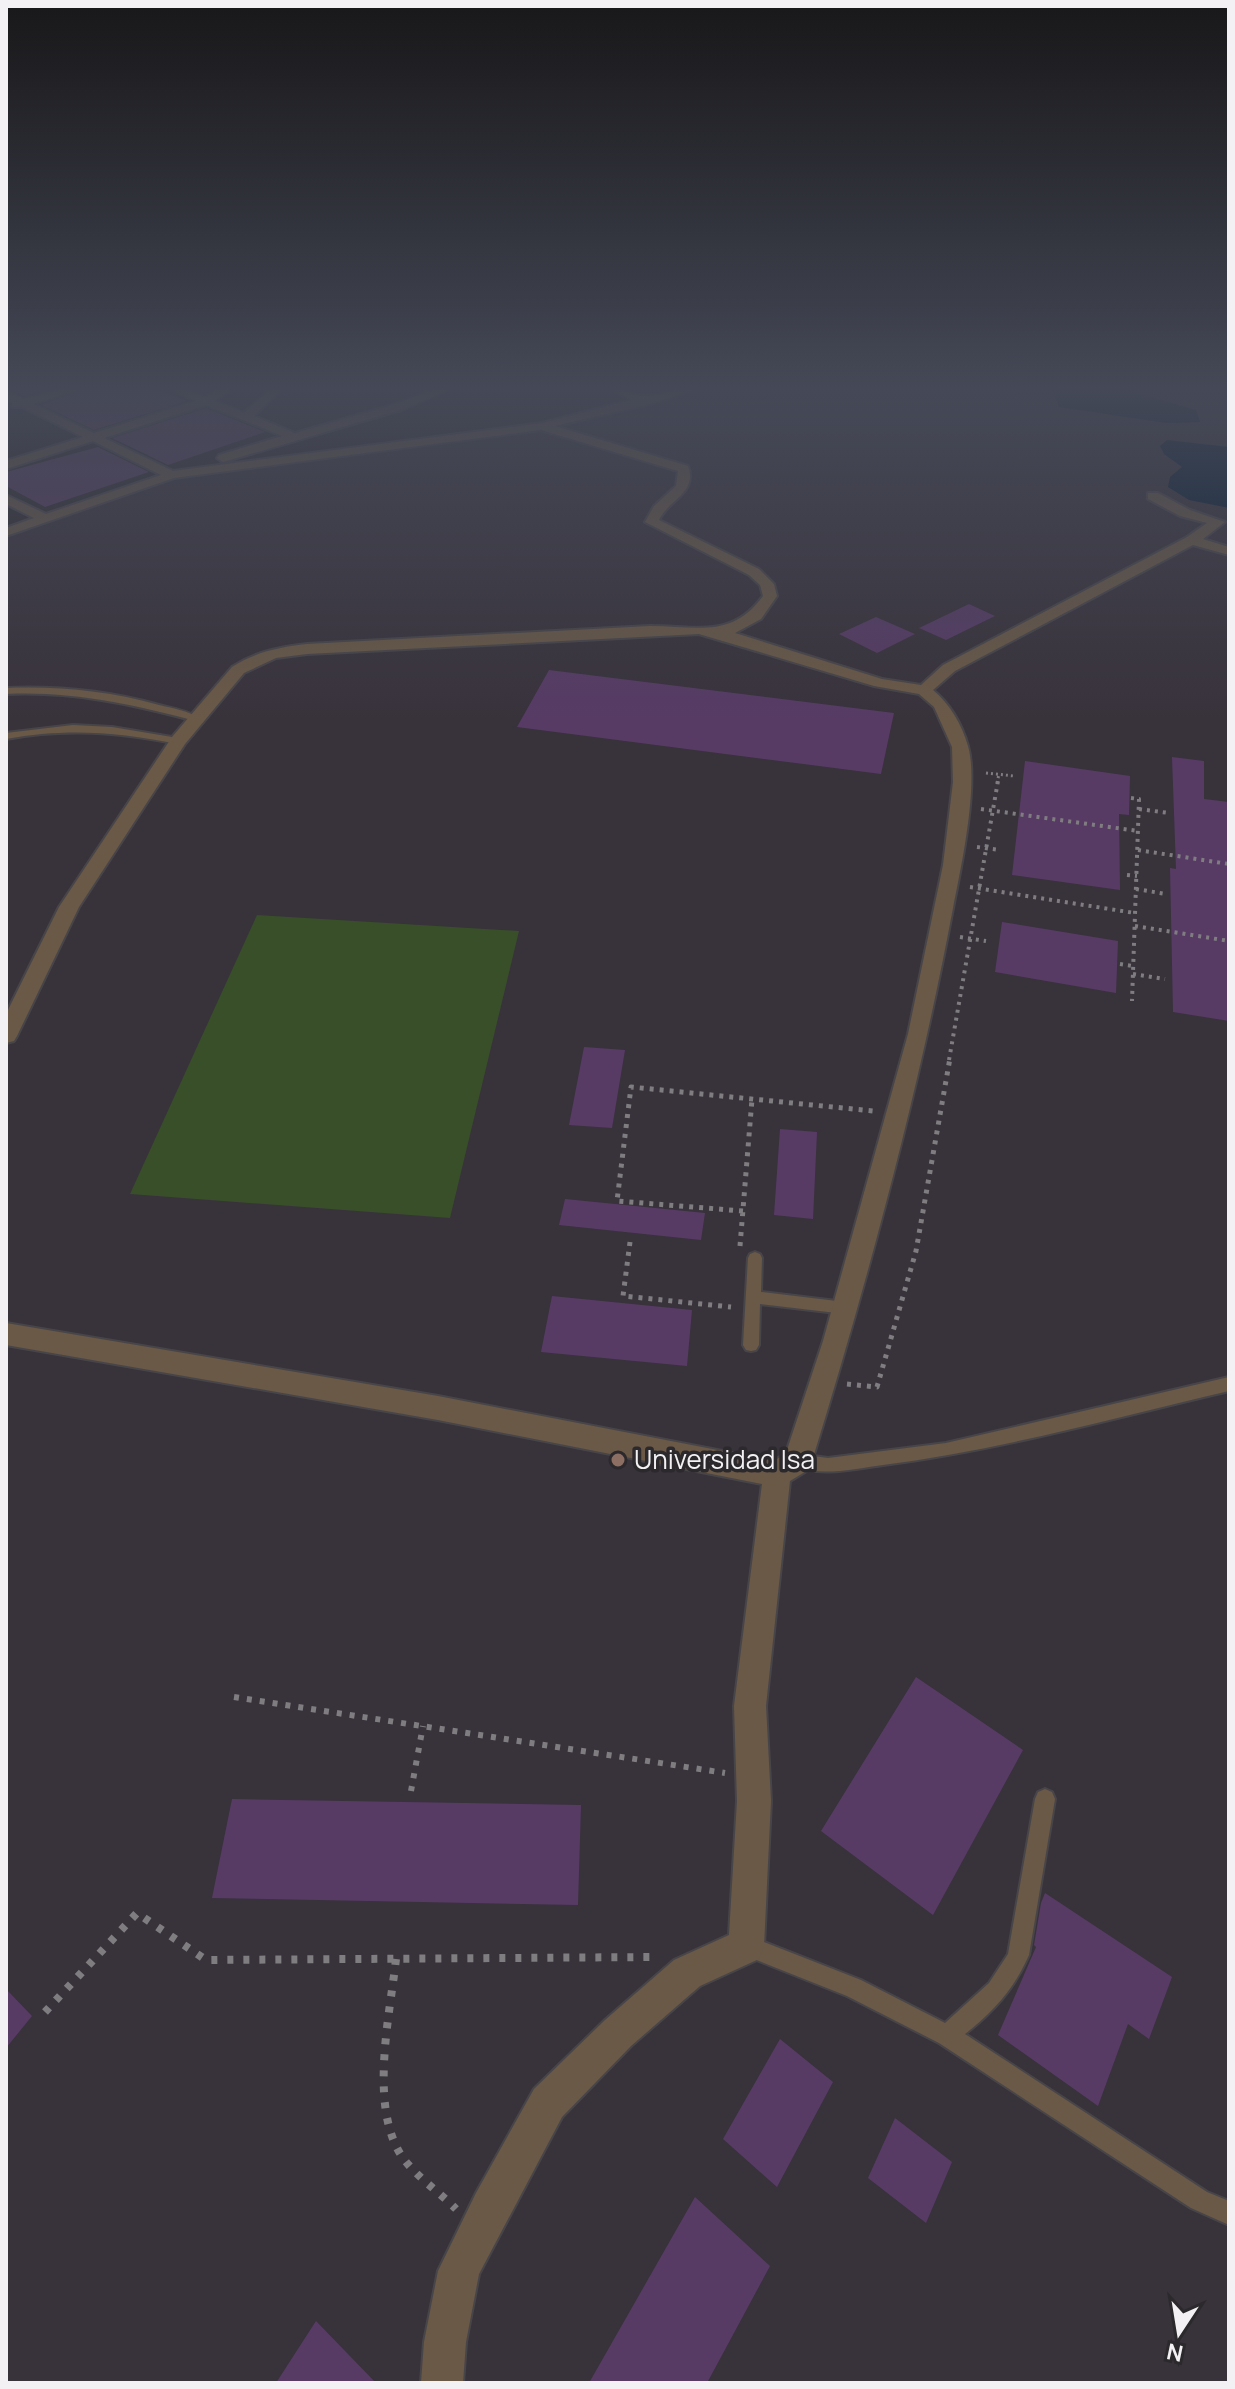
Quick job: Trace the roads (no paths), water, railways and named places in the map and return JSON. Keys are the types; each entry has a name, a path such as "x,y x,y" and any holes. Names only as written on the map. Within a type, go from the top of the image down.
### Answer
{"street":[{"path":"6,532 108,496"},
{"path":"676,496 655,513 652,522 754,572 767,584 770,596 756,616 722,634"},
{"path":"924,690 949,668 1192,540 1218,522 1185,513 1154,496"},
{"path":"6,499 44,518"},
{"path":"1192,540 1229,551"},
{"path":"6,1036 69,907 178,741 238,670 250,661 288,651 699,630 722,634 880,683 924,690 941,705 960,747 962,782 949,883 919,1034 824,1382 788,1468 750,1706 753,1777 746,1946 687,1973 618,2033 548,2103 459,2271 445,2342 442,2383"},
{"path":"6,1334 788,1468"}],"lane":[{"path":"6,691 76,690 195,718"},
{"path":"6,736 62,727 100,727 178,741"},
{"path":"751,1345 755,1258"},
{"path":"752,1303 845,1308"},
{"path":"788,1468 946,1450 1229,1384"},
{"path":"947,2035 996,1995 1014,1965 1045,1799"},
{"path":"746,1946 853,1988 947,2035 1199,2200 1229,2213"}],"water":[{"path":"1183,496 1229,496 1229,508"}],"place":[{"name":"Universidad Isa","path":"618,1460"}]}
